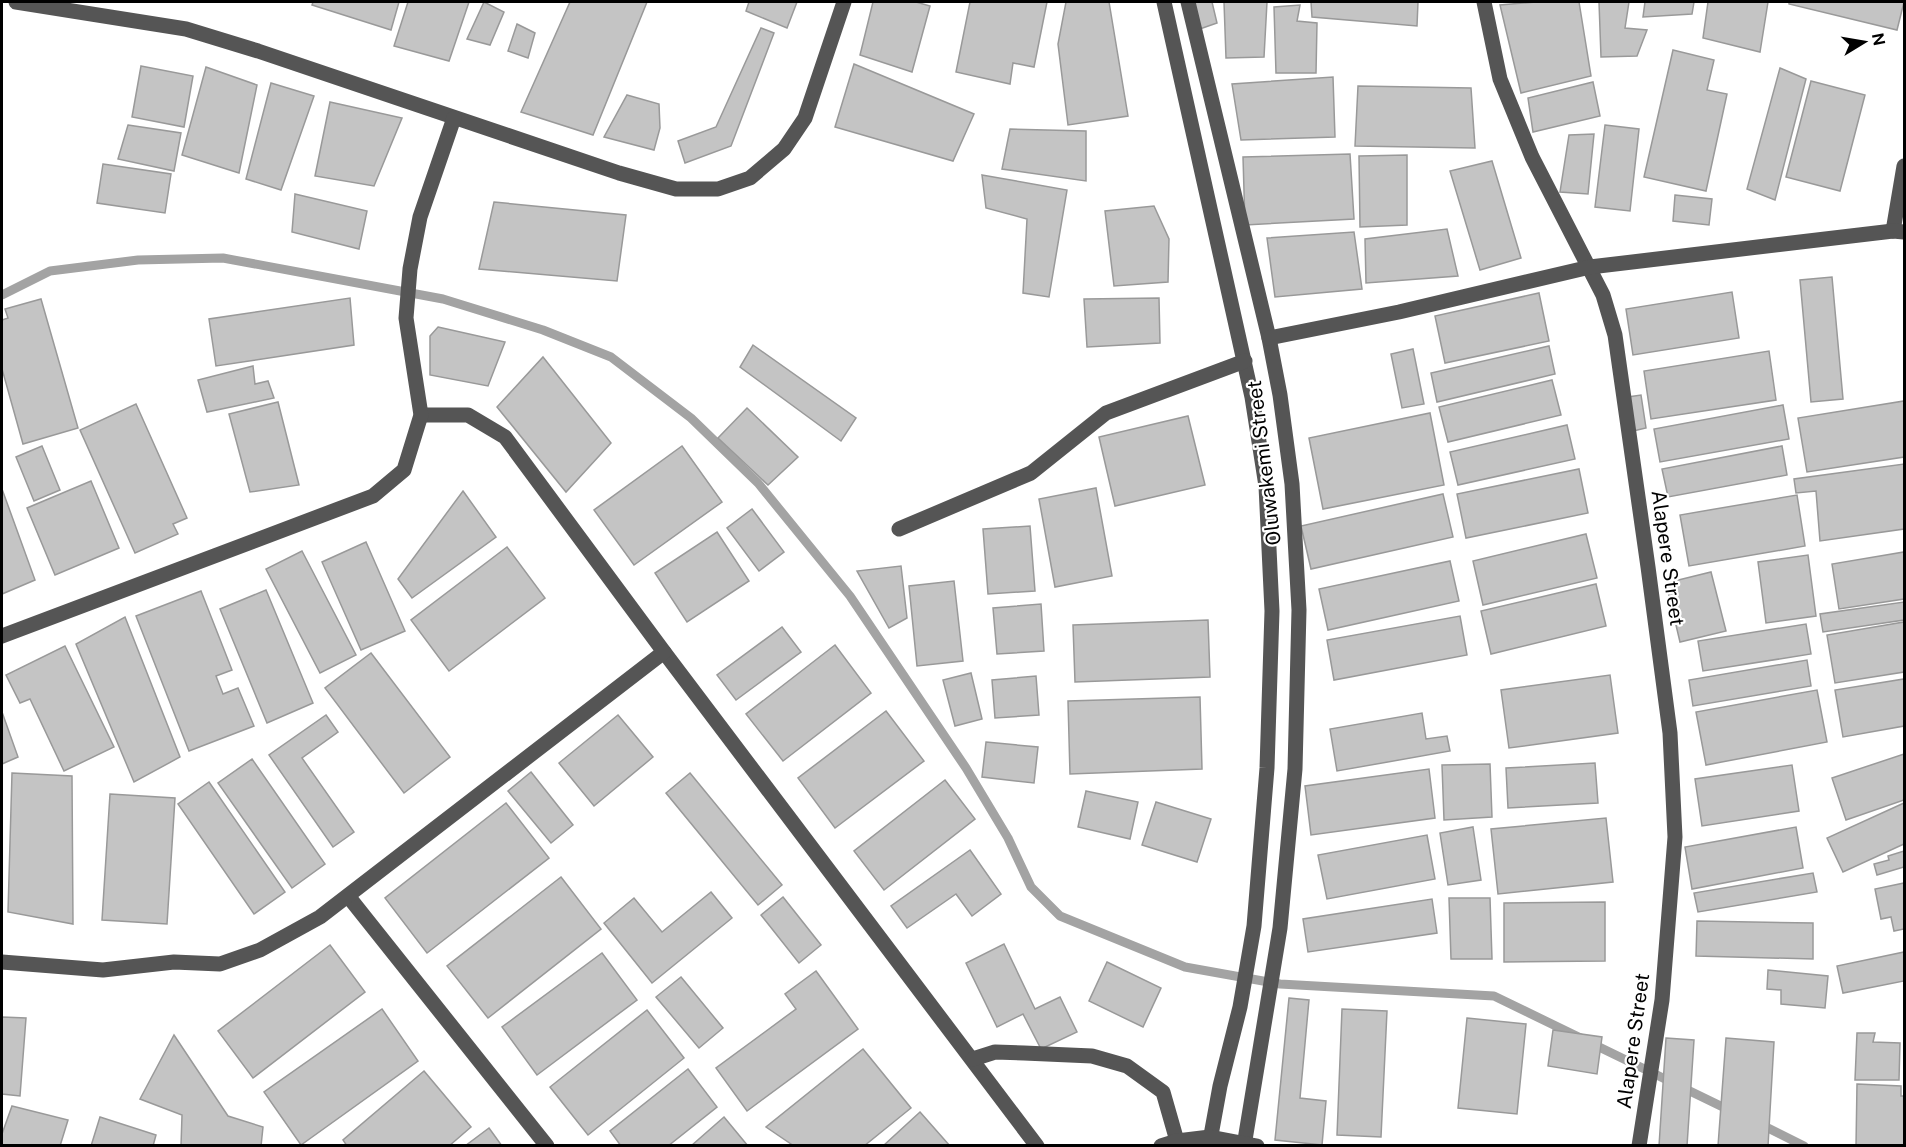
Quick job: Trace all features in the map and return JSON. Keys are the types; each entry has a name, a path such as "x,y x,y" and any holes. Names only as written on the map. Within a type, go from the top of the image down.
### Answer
{"street":[{"path":"16,2 186,29 258,51 619,173 676,189 718,189 750,178 784,149 805,118 844,2"},
{"name":"Oluwakemi Street","path":"1164,2 1245,361 1266,486 1272,611 1267,768 1254,926 1240,1007 1209,1141"},
{"name":"Oluwakemi Street","path":"1188,2 1269,338 1280,395 1292,484 1299,610 1294,769 1280,928 1248,1145"},
{"name":"Alapere Street","path":"1484,2 1500,79 1532,157 1603,295 1615,335 1670,733 1675,837 1662,1000 1639,1146"},
{"path":"2,636 373,496 404,470 420,414 406,318 410,269 420,217 454,118"},
{"path":"1269,338 1400,312 1590,267 1899,231 1905,166"},
{"path":"899,529 1031,473 1106,413 1245,361"},
{"path":"420,414 468,415 505,436 664,652 974,1059 1037,1146"},
{"path":"2,962 104,970 174,962 220,964 260,950 320,917 664,652"},
{"path":"348,896 547,1146"},
{"path":"974,1059 995,1052 1092,1056 1127,1066 1163,1092 1177,1141"},
{"path":"1161,1146 1177,1141 1248,1145"}],"building":[{"path":"313,2 399,2 391,30 312,5"},
{"path":"408,2 469,2 449,61 394,46"},
{"path":"484,2 504,12 490,45 467,39"},
{"path":"570,2 647,2 593,135 521,112"},
{"path":"749,2 797,2 787,28 746,11"},
{"path":"873,2 916,2 930,6 912,72 860,55"},
{"path":"970,2 1047,2 1034,67 1013,63 1010,84 956,72"},
{"path":"1066,2 1109,2 1128,116 1068,125 1058,44"},
{"path":"1192,2 1212,2 1217,23 1197,30"},
{"path":"1224,2 1267,2 1264,57 1226,58"},
{"path":"1311,2 1418,2 1417,26 1312,17"},
{"path":"1579,2 1591,76 1521,93 1500,5"},
{"path":"1599,2 1629,2 1625,28 1647,30 1637,56 1601,57"},
{"path":"1645,2 1694,2 1692,14 1643,17"},
{"path":"1708,2 1768,2 1760,52 1703,38"},
{"path":"1789,2 1904,2 1897,30 1789,4"},
{"path":"1300,5 1297,21 1317,23 1316,73 1276,73 1274,7"},
{"path":"517,24 535,33 528,58 508,51"},
{"path":"761,28 774,33 731,146 685,163 678,141 716,127"},
{"path":"1673,50 1714,60 1707,90 1727,94 1706,191 1644,177"},
{"path":"854,64 974,114 953,161 835,127"},
{"path":"141,66 193,76 184,127 132,117"},
{"path":"206,67 257,85 239,173 182,155"},
{"path":"1780,68 1806,79 1775,200 1747,189"},
{"path":"1333,77 1335,137 1241,140 1232,84"},
{"path":"1811,81 1865,95 1840,191 1786,177"},
{"path":"1593,82 1600,116 1533,132 1528,98"},
{"path":"271,83 314,96 281,190 246,179"},
{"path":"1358,86 1471,88 1475,148 1355,146"},
{"path":"627,95 659,104 660,128 654,150 604,137"},
{"path":"330,102 402,118 374,186 315,176"},
{"path":"128,125 181,133 174,171 118,159"},
{"path":"1605,125 1639,129 1630,211 1595,207"},
{"path":"1010,129 1086,131 1086,181 1002,169"},
{"path":"1594,134 1588,194 1560,192 1569,135"},
{"path":"1350,154 1354,219 1245,225 1243,157"},
{"path":"1407,155 1407,225 1360,227 1359,156"},
{"path":"1492,161 1521,258 1480,270 1450,171"},
{"path":"103,164 171,174 165,213 97,203"},
{"path":"982,175 1067,190 1049,297 1023,293 1027,219 986,208"},
{"path":"295,194 367,211 359,249 292,232"},
{"path":"1675,195 1712,199 1709,225 1673,221"},
{"path":"494,202 626,215 617,281 479,269"},
{"path":"1154,206 1169,239 1168,282 1114,286 1105,211"},
{"path":"1447,229 1458,276 1366,283 1365,239"},
{"path":"1354,232 1362,289 1275,297 1267,238"},
{"path":"1832,277 1843,399 1811,402 1800,280"},
{"path":"1732,292 1739,338 1633,355 1626,309"},
{"path":"1539,293 1549,341 1445,363 1435,316"},
{"path":"350,298 354,345 216,366 209,319"},
{"path":"1159,298 1160,343 1087,347 1084,299"},
{"path":"41,299 78,428 23,444 2,369 2,320 8,318 5,309"},
{"path":"438,327 505,342 488,386 430,375 430,336"},
{"path":"753,345 856,418 841,441 740,367"},
{"path":"1549,346 1555,374 1437,402 1431,373"},
{"path":"1413,349 1424,404 1402,408 1391,354"},
{"path":"1769,351 1776,400 1651,419 1644,371"},
{"path":"543,357 611,443 566,492 497,407"},
{"path":"253,366 255,384 268,381 274,398 207,412 198,380"},
{"path":"1552,380 1561,415 1448,442 1439,407"},
{"path":"1641,395 1646,428 1633,431 1628,397"},
{"path":"1904,401 1904,457 1807,472 1798,418"},
{"path":"278,402 299,485 250,492 229,414"},
{"path":"136,404 187,518 173,524 178,534 135,553 80,430"},
{"path":"1783,405 1789,439 1660,462 1654,429"},
{"path":"747,408 798,457 768,485 718,438"},
{"path":"1430,413 1444,485 1323,509 1309,438"},
{"path":"1188,416 1205,485 1115,506 1099,437"},
{"path":"1567,425 1575,459 1458,485 1450,452"},
{"path":"42,446 60,490 34,501 16,457"},
{"path":"682,446 722,502 634,565 594,510"},
{"path":"1782,446 1787,475 1668,497 1662,469"},
{"path":"1904,464 1904,529 1820,541 1816,491 1796,493 1794,479"},
{"path":"1579,469 1588,513 1466,538 1457,494"},
{"path":"91,481 119,548 55,575 27,508"},
{"path":"1096,488 1112,576 1055,587 1039,499"},
{"path":"2,489 35,580 2,594"},
{"path":"463,491 496,537 412,598 398,579"},
{"path":"1443,494 1453,537 1311,569 1301,526"},
{"path":"1797,495 1805,546 1689,566 1680,515"},
{"path":"752,509 784,552 759,571 727,528"},
{"path":"1030,526 1035,591 988,594 983,529"},
{"path":"717,532 749,581 687,622 655,573"},
{"path":"1586,534 1597,578 1483,605 1473,561"},
{"path":"366,542 405,631 361,650 322,562"},
{"path":"507,547 545,598 449,671 411,620"},
{"path":"302,551 356,655 320,673 266,569"},
{"path":"1904,552 1904,599 1839,609 1832,564"},
{"path":"1808,555 1816,616 1766,623 1758,562"},
{"path":"1450,561 1459,601 1328,630 1319,589"},
{"path":"901,566 907,618 889,628 857,571"},
{"path":"1711,572 1726,631 1680,642 1666,583"},
{"path":"954,581 963,661 917,666 909,586"},
{"path":"1596,584 1606,626 1491,654 1481,611"},
{"path":"266,590 313,703 267,723 220,609"},
{"path":"201,591 232,670 216,676 223,694 238,688 254,726 189,751 136,616"},
{"path":"1904,602 1904,620 1823,632 1820,614"},
{"path":"1041,604 1044,651 997,654 993,608"},
{"path":"1460,616 1467,655 1334,680 1327,640"},
{"path":"125,617 180,757 134,782 76,644"},
{"path":"1208,620 1210,677 1075,682 1073,625"},
{"path":"1904,622 1904,672 1835,683 1827,635"},
{"path":"1806,624 1811,654 1703,671 1698,641"},
{"path":"782,627 801,652 736,700 717,675"},
{"path":"835,645 871,693 783,761 746,714"},
{"path":"65,646 114,747 64,771 30,699 20,703 6,675"},
{"path":"371,653 450,757 404,793 325,688"},
{"path":"1807,660 1811,686 1693,706 1689,680"},
{"path":"971,673 982,719 955,726 943,680"},
{"path":"1610,675 1618,733 1509,748 1501,690"},
{"path":"1036,676 1039,715 995,718 992,680"},
{"path":"1904,679 1904,726 1843,737 1835,690"},
{"path":"1817,690 1827,742 1706,765 1696,712"},
{"path":"1200,697 1202,769 1070,774 1068,701"},
{"path":"886,711 924,761 835,828 798,778"},
{"path":"2,712 18,757 2,764"},
{"path":"1422,713 1426,739 1447,736 1450,751 1337,771 1330,729"},
{"path":"326,715 338,732 302,758 354,832 333,847 269,755"},
{"path":"618,715 653,757 594,806 559,763"},
{"path":"986,742 1038,747 1034,783 982,777"},
{"path":"1904,754 1904,800 1846,820 1832,778"},
{"path":"252,759 325,864 292,888 218,783"},
{"path":"1595,763 1598,803 1508,808 1506,768"},
{"path":"1490,764 1492,817 1444,820 1442,765"},
{"path":"1792,765 1799,811 1702,826 1695,779"},
{"path":"1429,769 1435,818 1311,835 1305,786"},
{"path":"531,772 573,825 551,843 508,791"},
{"path":"12,773 72,776 73,924 8,912"},
{"path":"690,773 782,885 758,905 666,793"},
{"path":"945,780 975,819 884,890 854,851"},
{"path":"209,782 285,892 254,914 178,804"},
{"path":"1086,791 1138,802 1130,839 1078,827"},
{"path":"110,794 175,798 167,924 102,920"},
{"path":"1156,802 1211,819 1197,862 1142,845"},
{"path":"506,803 549,858 427,953 385,898"},
{"path":"1904,803 1904,844 1843,872 1827,838"},
{"path":"1606,818 1613,882 1498,894 1491,829"},
{"path":"1473,827 1481,880 1448,885 1440,833"},
{"path":"1796,827 1803,868 1692,889 1685,847"},
{"path":"1427,835 1435,879 1327,899 1318,855"},
{"path":"970,850 1001,894 972,916 956,894 907,928 891,906"},
{"path":"1904,851 1904,867 1877,875 1874,864 1889,860 1888,856"},
{"path":"1813,873 1817,892 1698,912 1694,893"},
{"path":"561,877 601,929 488,1018 447,966"},
{"path":"1904,883 1904,929 1894,931 1891,917 1881,919 1875,889"},
{"path":"711,892 732,918 652,983 604,923 634,898 662,932"},
{"path":"783,897 821,945 799,963 761,915"},
{"path":"1449,898 1490,898 1492,959 1451,959"},
{"path":"1432,899 1437,933 1308,952 1303,919"},
{"path":"1605,902 1605,961 1504,962 1504,903"},
{"path":"1697,921 1813,923 1813,959 1696,956"},
{"path":"1004,944 1035,1009 1060,997 1077,1032 1041,1049 1023,1014 997,1027 966,963"},
{"path":"330,945 365,992 253,1078 218,1031"},
{"path":"1904,952 1904,981 1843,993 1837,966"},
{"path":"602,953 637,1000 537,1075 502,1027"},
{"path":"1107,962 1161,988 1143,1027 1089,1001"},
{"path":"1768,970 1828,976 1825,1008 1781,1004 1781,990 1767,989"},
{"path":"816,971 858,1029 747,1111 716,1068 796,1009 785,994"},
{"path":"681,977 723,1028 699,1048 656,997"},
{"path":"1289,998 1309,1000 1300,1098 1326,1101 1322,1145 1275,1140"},
{"path":"382,1009 418,1061 301,1145 264,1092"},
{"path":"1342,1009 1387,1011 1381,1137 1337,1135"},
{"path":"647,1010 684,1058 588,1135 550,1087"},
{"path":"2,1017 26,1018 20,1096 2,1094"},
{"path":"1467,1018 1526,1024 1517,1114 1458,1108"},
{"path":"1553,1030 1602,1037 1597,1074 1548,1066"},
{"path":"1857,1033 1875,1033 1873,1042 1900,1043 1899,1080 1855,1080"},
{"path":"174,1035 228,1116 263,1127 261,1146 181,1146 182,1115 140,1099"},
{"path":"1666,1038 1694,1040 1687,1146 1659,1146"},
{"path":"1726,1038 1774,1042 1768,1146 1718,1146"},
{"path":"863,1049 911,1108 864,1146 794,1146 766,1127"},
{"path":"688,1069 717,1107 668,1146 621,1146 610,1131"},
{"path":"424,1071 471,1127 449,1146 347,1146 343,1140"},
{"path":"1857,1084 1901,1086 1901,1096 1904,1096 1904,1146 1856,1146"},
{"path":"12,1106 68,1120 60,1146 2,1146 2,1134"},
{"path":"920,1112 950,1146 883,1146"},
{"path":"100,1117 156,1135 153,1146 91,1146"},
{"path":"724,1117 748,1146 691,1146"},
{"path":"489,1128 502,1146 465,1146"}],"waterway":[{"path":"2,295 50,271 138,260 223,258 443,299 543,330 611,357 691,418 758,483 850,596 966,768 1008,838 1031,887 1060,916 1185,967 1280,984 1494,996 1731,1111"},
{"path":"1760,1124 1804,1146"}]}
